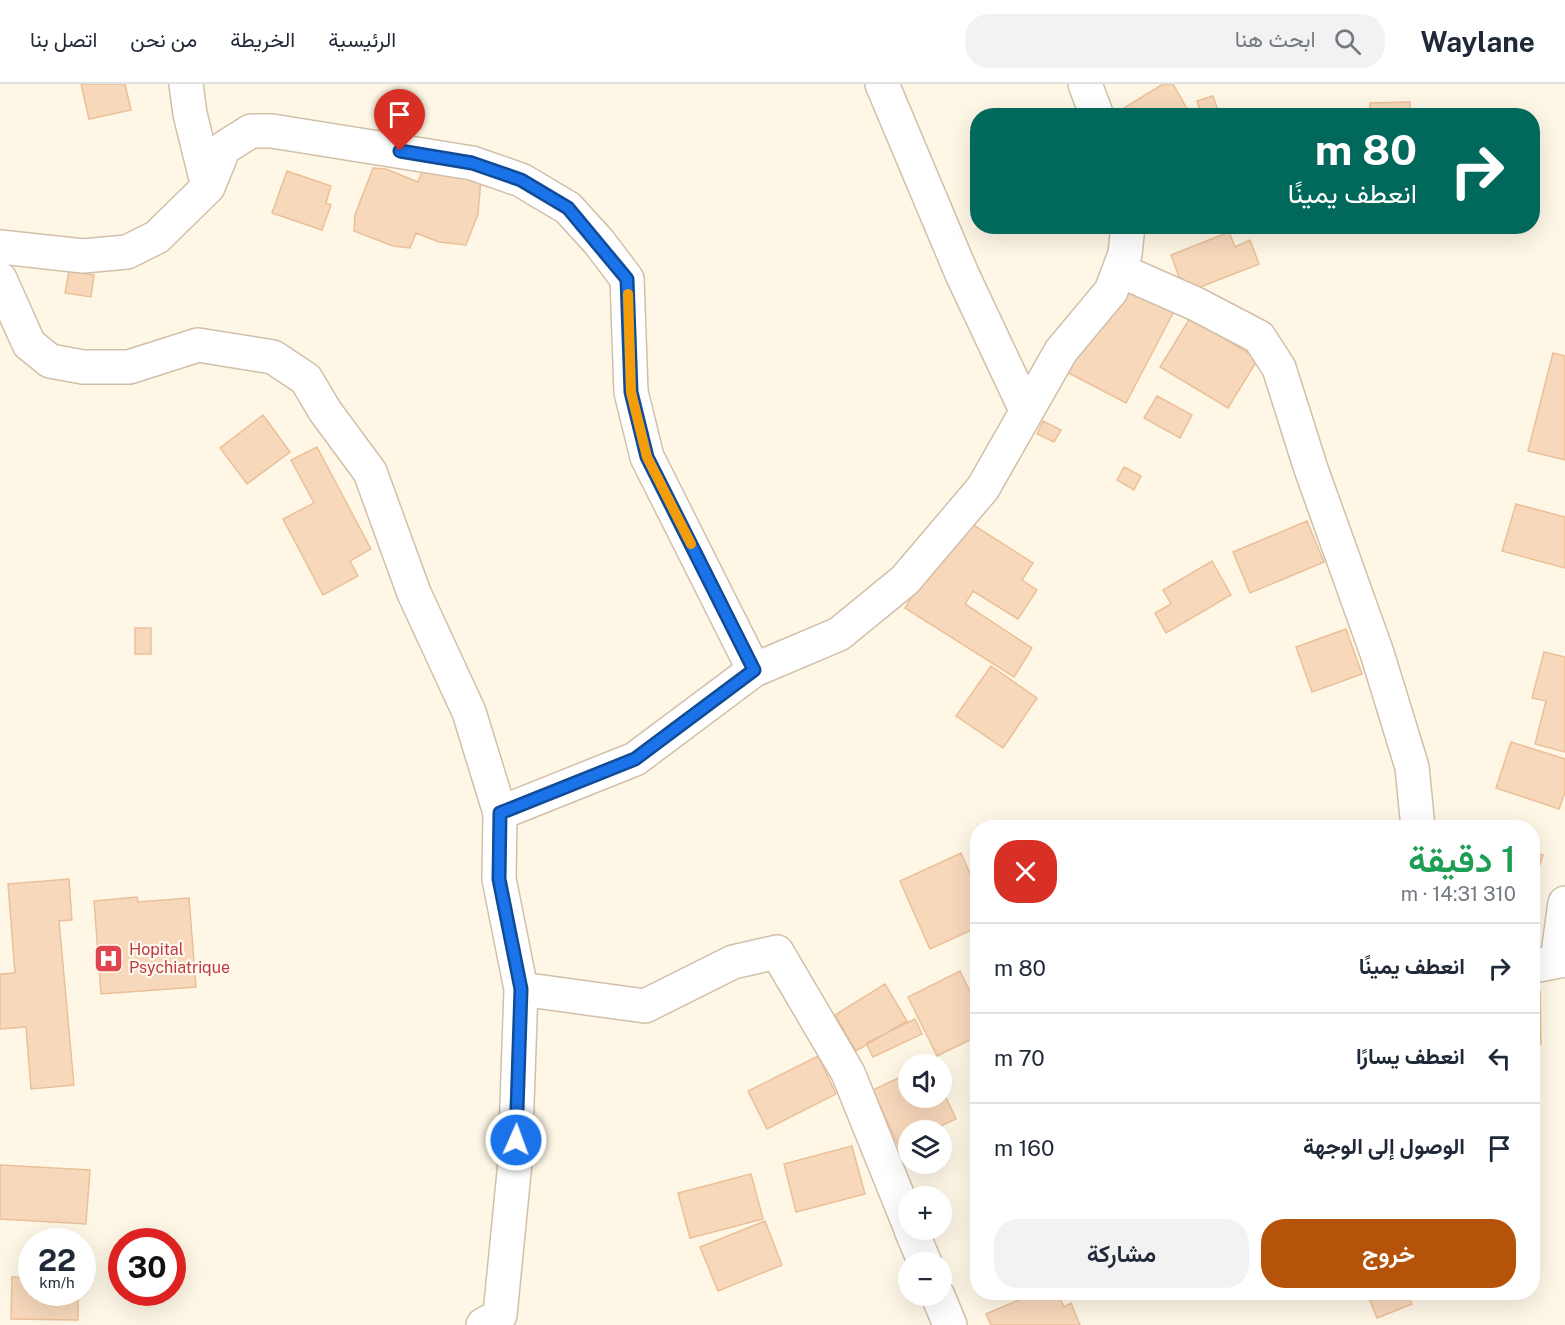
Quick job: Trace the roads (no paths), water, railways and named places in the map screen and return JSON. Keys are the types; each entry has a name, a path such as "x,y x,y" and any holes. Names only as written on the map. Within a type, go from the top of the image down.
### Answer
{"street":[{"path":"186,84 190,114 208,187"},
{"path":"882,84 962,274 1026,410"},
{"path":"1085,84 1094,108"},
{"path":"0,247 83,256 128,252 157,237 208,187 224,148 251,131 272,131 472,163 521,180 568,208 627,279 631,392 647,457 754,670"},
{"path":"500,813 635,759 754,670 839,634 905,580 983,488 1061,351 1111,291 1125,254 1127,234"},
{"path":"1119,270 1196,304 1259,337 1279,368 1311,469 1377,653 1412,767 1418,820"},
{"path":"0,279 28,344 50,361 83,367 129,366 198,345 273,357 306,379 325,411 370,472 414,593 469,712 500,813 499,879 521,989 515,1162 500,1315 483,1325"},
{"path":"1540,964 1565,959 1559,946 1565,903"},
{"path":"521,989 645,1006 733,962 777,952 848,1073 898,1197"},
{"path":"942,1306 950,1325"}],"place":[{"name":"Hopital Psychiatrique","path":"108,958"}]}
